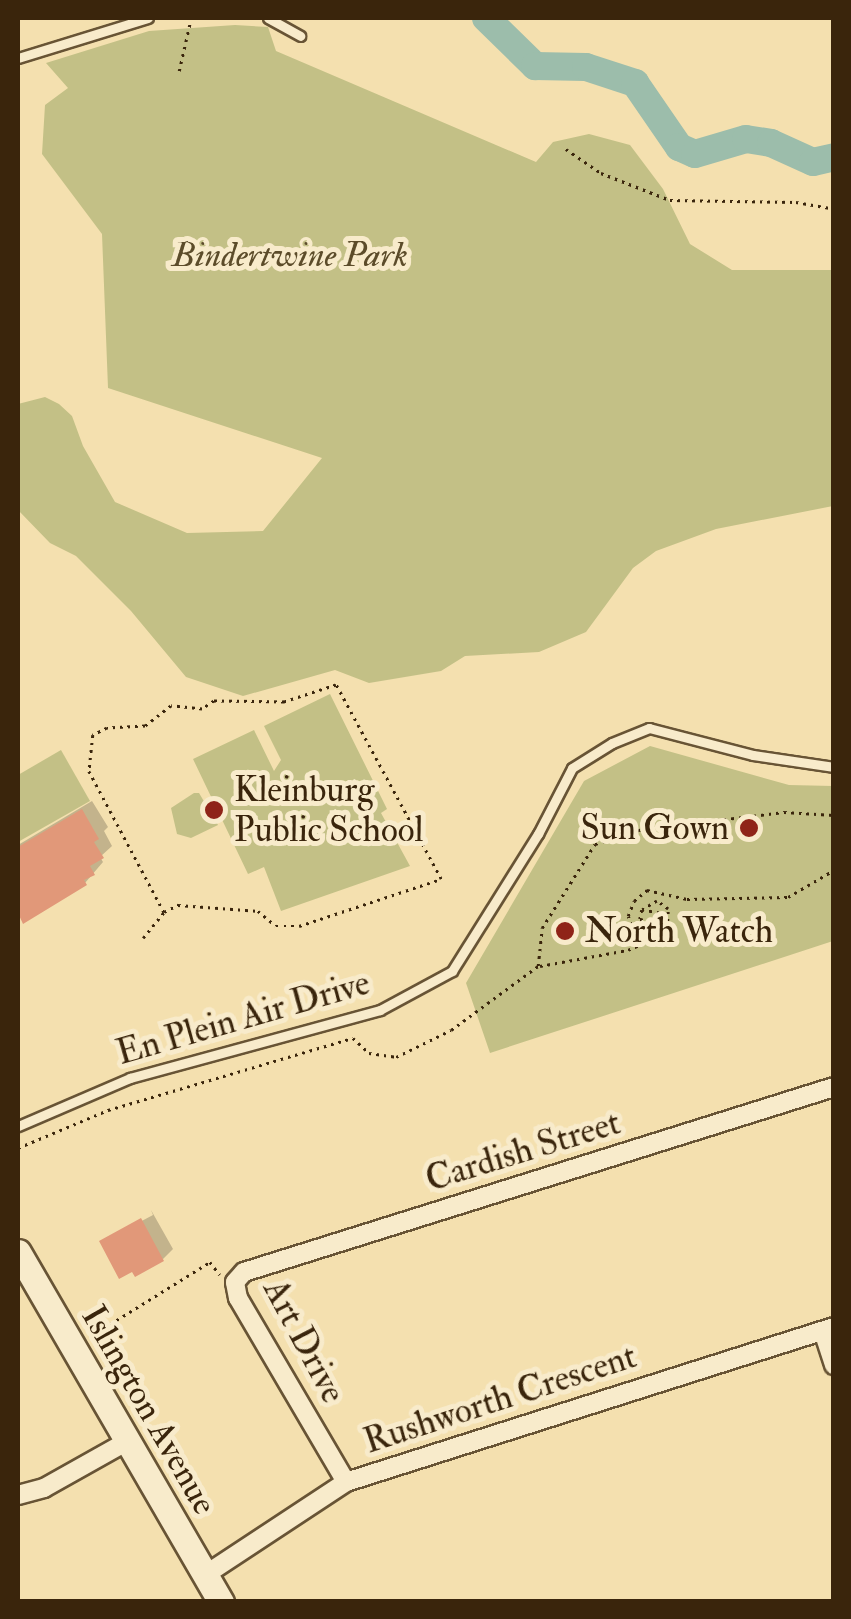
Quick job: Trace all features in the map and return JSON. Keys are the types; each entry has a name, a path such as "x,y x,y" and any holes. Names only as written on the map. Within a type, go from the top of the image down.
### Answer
{"street":[{"name":"Cardish Street","path":"236,1282 244,1272 834,1088"},
{"name":"Islington Avenue","path":"18,1252 222,1602"},
{"name":"Art Drive","path":"236,1282 238,1298 346,1482"},
{"name":"Rushworth Crescent","path":"205,1575 346,1482 828,1329"},
{"path":"828,1329 834,1364"},
{"path":"18,1495 44,1488 126,1442"}],"lane":[{"path":"18,58 148,18"},
{"path":"268,18 300,36"},
{"name":"En Plein Air Drive","path":"18,1126 130,1078 380,1010 452,971 538,834 572,768 612,743 650,728 753,755 834,766"}],"path":[{"path":"180,72 191,18"},
{"path":"566,148 601,173 670,200 796,202 834,209"},
{"path":"142,938 164,912 178,905 258,911 276,926 299,926 441,879 336,686 284,702 214,701 202,709 171,706 145,726 107,728 92,735 89,771 164,912"},
{"path":"642,910 659,913 654,929 646,932 631,925 628,916 634,900 648,890 688,899 788,897 834,870"},
{"path":"538,966 628,950 662,936 667,928 668,909 657,901 642,910 640,919 656,922"},
{"path":"71,1348 210,1262 219,1275 236,1282"}],"green space":[{"name":"Bindertwine Park","path":"235,25 268,27 276,51 536,162 553,142 589,134 630,145 663,189 690,244 732,270 833,270 833,506 716,529 656,551 633,568 586,632 539,652 465,656 441,671 369,683 335,670 243,696 186,677 131,611 76,556 50,543 18,510 18,404 45,397 59,404 72,416 83,446 115,502 187,533 263,531 322,458 108,388 102,234 42,154 45,105 68,88 46,63 149,31"},
{"path":"330,694 387,809 381,813 410,866 281,911 264,867 248,874 193,759 254,730 274,771 281,760 264,726"},
{"path":"650,746 789,785 833,786 833,941 490,1053 466,983 584,781"},
{"path":"61,750 90,801 18,842 18,775"},
{"path":"199,793 218,825 191,838 177,834 171,808"}],"building":[{"path":"82,809 99,839 94,842 104,858 90,866 95,875 84,880 87,885 23,924 18,913 18,847"},
{"path":"141,1218 164,1261 135,1277 132,1272 119,1279 99,1241"}],"waterway":[{"path":"486,18 535,66 586,67 635,83 679,147 695,154 746,139 771,143 813,162 834,157"}],"place":[{"name":"Kleinburg Public School","path":"214,810"},
{"name":"Sun Gown","path":"749,828"},
{"name":"North Watch","path":"565,931"}]}
